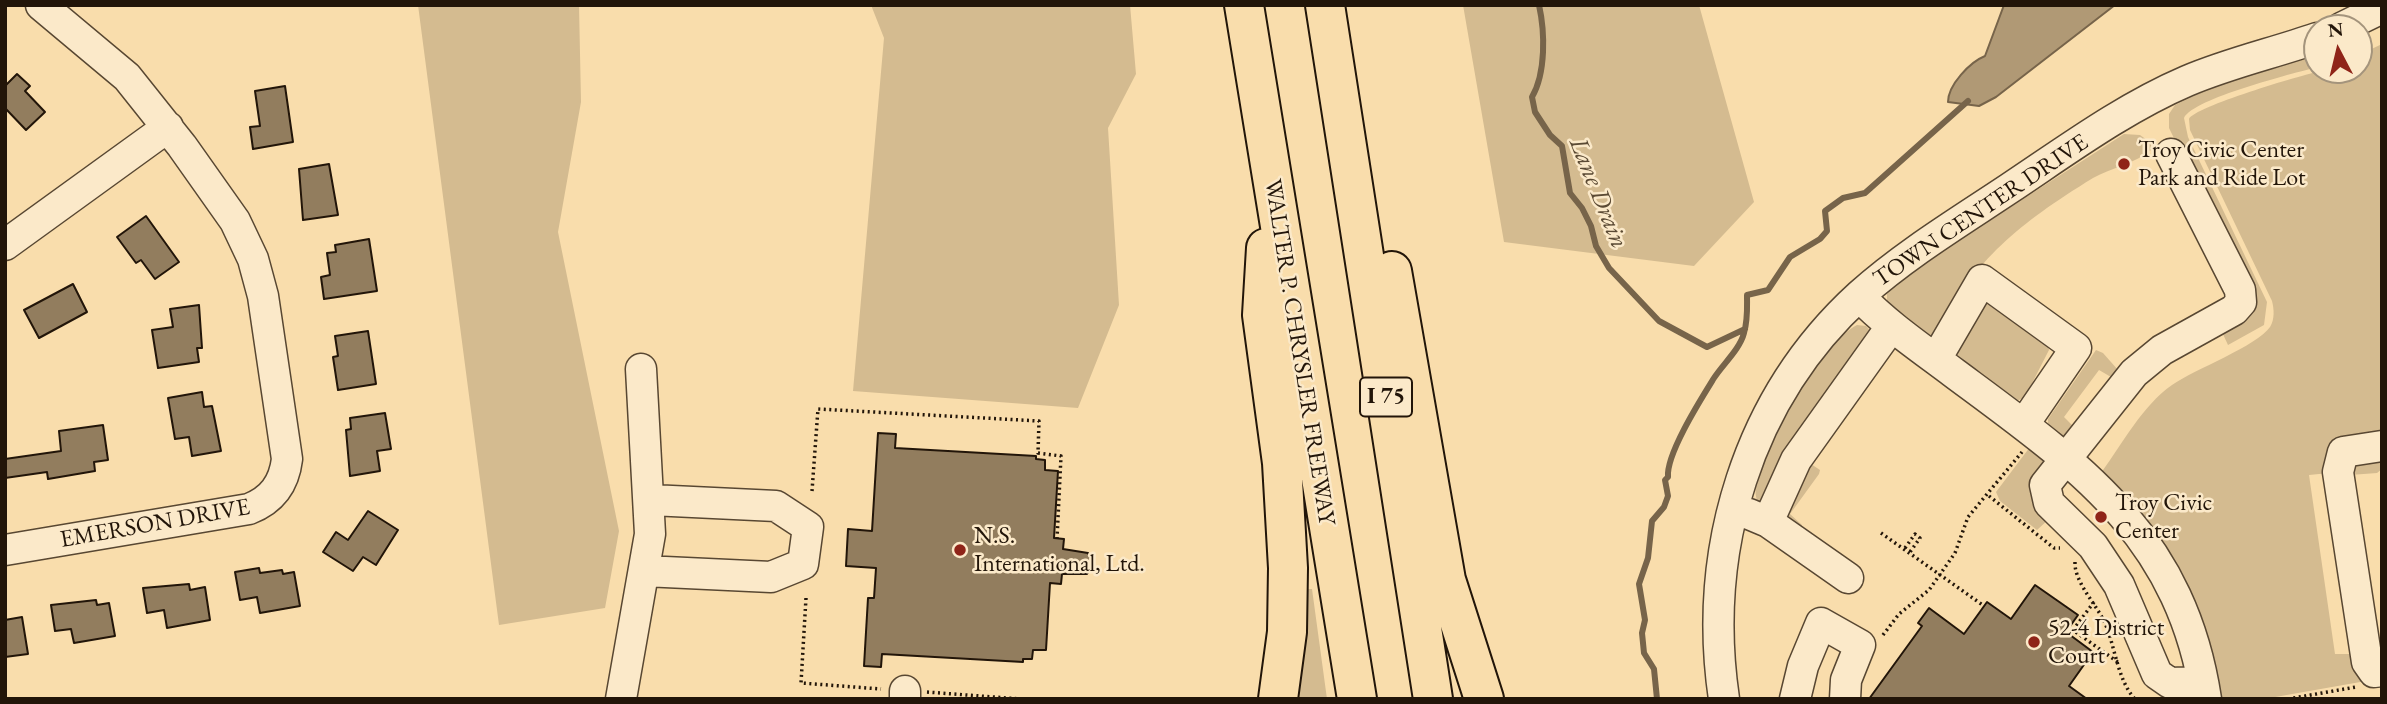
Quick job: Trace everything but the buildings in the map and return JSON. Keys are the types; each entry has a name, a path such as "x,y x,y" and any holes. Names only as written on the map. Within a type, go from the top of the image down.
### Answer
{"highway":[{"name":"WALTER P. CHRYSLER FREEWAY","path":"1244,5 1270,183 1357,699"},
{"name":"I 75","path":"1325,5 1433,699"},
{"path":"1339,95 1381,214 1446,580 1484,699"},
{"path":"1270,183 1262,315 1282,463 1288,568 1287,632 1278,699"}],"street":[{"name":"EMERSON DRIVE","path":"5,550 224,514 262,504 280,485 287,459 263,296 253,259 223,201 127,77 41,5"},
{"name":"TOWN CENTER DRIVE","path":"1724,699 1718,653 1717,600 1723,549 1732,510 1753,446 1780,394 1817,341 1860,296 1921,247 2144,102 2212,71 2303,42"},
{"path":"5,245 168,127"},
{"path":"1860,296 1891,327 1936,359 2025,434 2068,459 2148,543 2187,622 2204,690 2170,683 2157,674 2119,585 2093,546 2049,503 2045,485 2068,459 2134,373 2162,350 2234,310 2241,302 2240,290 2171,154"},
{"path":"1936,359 1982,280 2076,348 2025,434"},
{"path":"1768,522 1796,460 1891,327"},
{"path":"621,699 650,534 651,500 641,369"},
{"path":"2371,679 2374,672 2367,662 2338,472 2343,452 2382,446"},
{"path":"644,571 771,577 803,564 808,527 776,506 651,500"},
{"path":"1732,510 1768,522 1848,578"},
{"path":"1795,699 1803,666 1821,623 1860,645 1846,680 1845,699"}],"path":[{"path":"812,491 818,409 1039,421 1038,453 1061,456 1057,538"},
{"path":"1880,639 1895,619 1929,590 1955,553 1968,517 1989,495 2025,434"},
{"path":"1989,495 2054,548 2066,550"},
{"path":"1881,533 1984,606"},
{"path":"1905,548 1915,534 1920,538 1910,552"},
{"path":"2071,553 2075,573 2094,603 2132,697"},
{"path":"806,598 801,683 905,695 1020,699"},
{"path":"2069,635 2094,603"},
{"path":"2073,630 2119,663"},
{"path":"2288,699 2371,679"},
{"path":"2313,699 2317,694"}],"shaded area":[{"path":"418,5 579,5 581,102 558,232 619,531 605,608 499,625"},
{"path":"871,5 1130,5 1136,74 1108,128 1119,305 1078,408 853,391 884,38"},
{"path":"1463,5 1699,5 1754,202 1694,266 1504,242"},
{"path":"2004,5 2115,5 1996,97 1979,106 1948,102 1952,88 1961,75 1985,56"},
{"path":"2382,44 2382,438 2329,473 2309,475 2335,654 2352,654 2366,681 2264,699 2217,699 2101,473 2142,414 2161,394 2182,379 2252,342 2270,327 2273,321 2272,301 2190,130 2189,119 2209,107 2303,76 2303,84 2373,84 2373,48"},
{"path":"2303,59 2303,71 2224,95 2192,110 2184,118 2188,137 2267,302 2264,325 2228,345 2222,332 2242,318 2194,179 2169,128 2169,114 2175,105 2213,87"},
{"path":"2124,134 2140,135 2151,143 2151,150 2093,178 2021,228 1984,263 1950,308 1934,335 1928,338 1887,306 1887,294 1892,287 1930,259"},
{"path":"1987,301 2047,344 2049,350 2025,397 2015,402 1955,361 1954,350"},
{"path":"1857,325 1866,326 1873,333 1760,503 1758,502 1756,485 1762,462 1789,406 1826,354 1843,335"},
{"path":"2096,350 2103,353 2118,370 2111,377 2099,370 2064,417 2074,427 2064,438 2058,437 2048,426 2048,419"},
{"path":"2030,447 2045,462 2049,519 2037,530 2000,501 1996,492"},
{"path":"2381,461 2382,469 2377,473 2350,475 2349,464"},
{"path":"1808,462 1820,470 1790,514 1802,525 1801,528 1781,515"},
{"path":"1306,589 1312,589 1327,699 1299,699"}],"waterway":[{"name":"Lane Drain","path":"1539,5 1543,52 1540,76 1532,97 1535,112 1550,135 1562,146 1570,193 1582,208 1591,226 1596,246 1609,268 1659,321 1707,347 1745,329"},
{"path":"1657,699 1654,669 1644,653 1642,633 1645,620 1639,584 1648,558 1652,521 1664,507 1668,496 1665,480 1678,441 1714,378 1742,339 1747,318 1747,295 1768,290 1790,257 1820,239 1827,231 1825,211 1843,198 1865,193 1968,101"}],"place":[{"name":"Troy Civic Center Park and Ride Lot","path":"2124,164"},
{"name":"Troy Civic Center","path":"2101,517"},
{"name":"N.S. International, Ltd.","path":"960,550"},
{"name":"52-4 District Court","path":"2034,642"}]}
